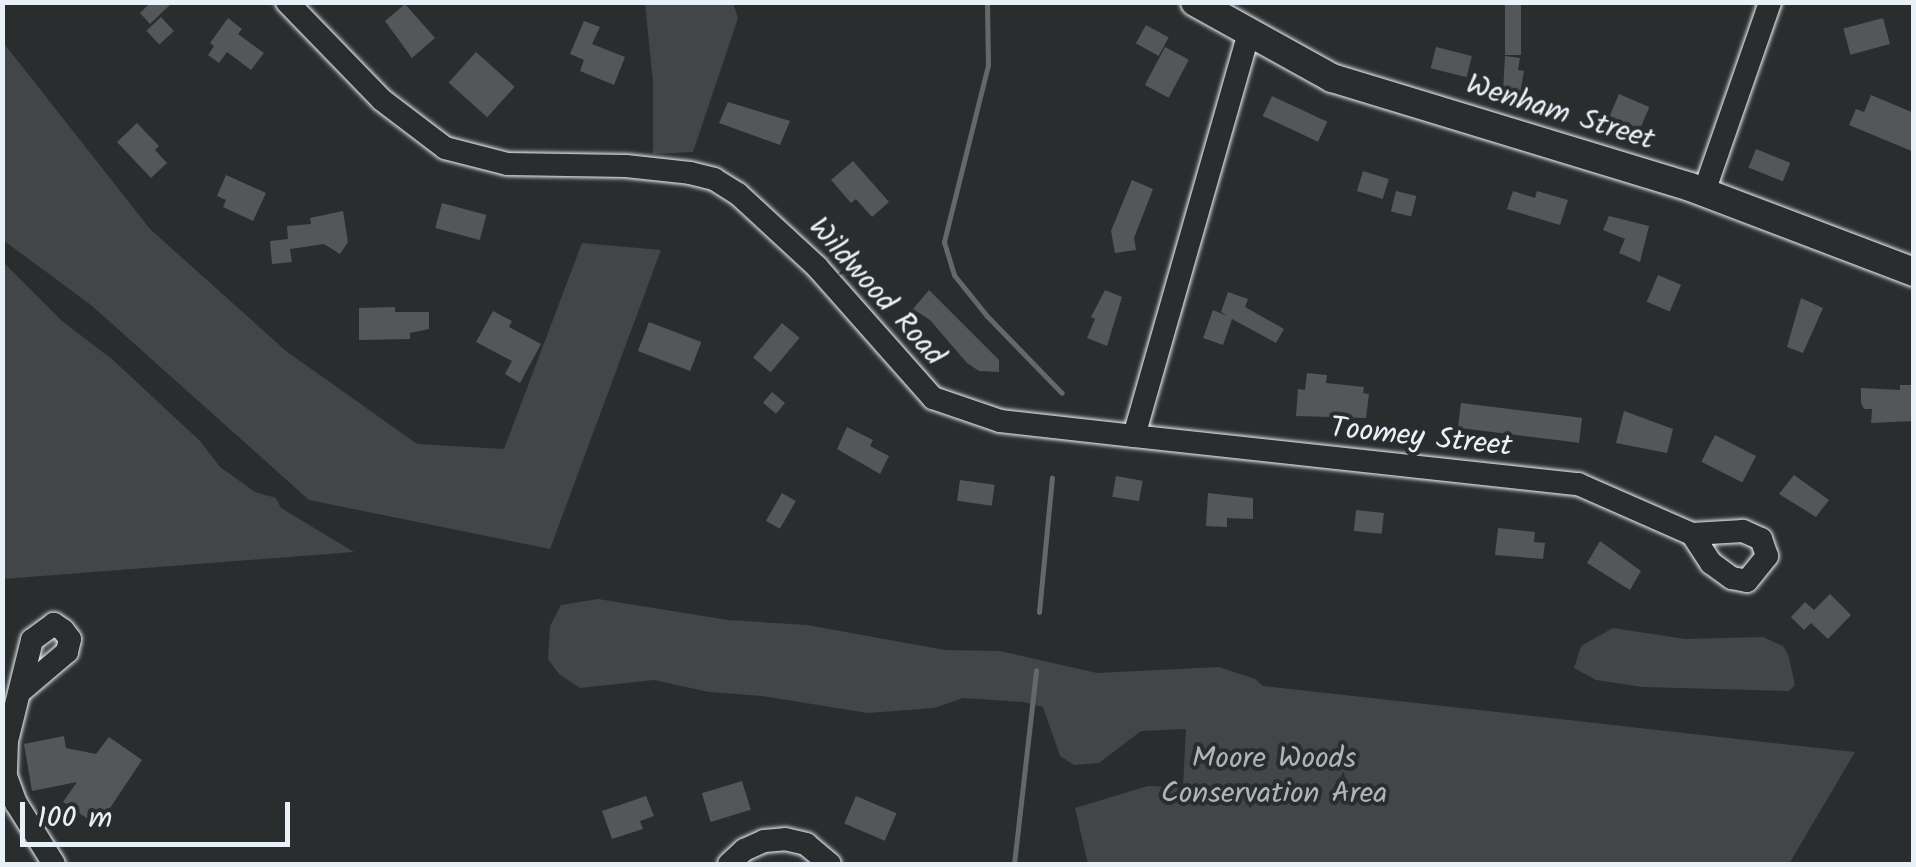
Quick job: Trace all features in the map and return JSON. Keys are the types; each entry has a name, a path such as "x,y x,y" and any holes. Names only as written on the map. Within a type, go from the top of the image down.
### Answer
{"main road":[{"name":"Wenham Street","path":"1195,2 1332,78 1704,192 1914,272"}],"street":[{"name":"Wildwood Road","path":"287,2 382,100 445,148 508,164 626,166 690,172 714,179 738,194 817,267 933,398 1000,421 1134,436"},
{"path":"1704,192 1770,2"},
{"path":"1134,436 1249,32"},
{"name":"Toomey Street","path":"1134,436 1578,484 1692,534"},
{"path":"22,690 7,741 6,776 16,803 54,864"},
{"path":"729,864 744,850 764,841 785,839 806,844 830,864"}],"green space":[{"path":"645,3 733,3 738,18 693,152 653,154 653,82"},
{"path":"2,41 150,229 286,351 417,444 504,449 582,243 661,250 550,549 309,500 91,305 3,240"},
{"path":"3,262 62,321 113,360 200,441 220,467 255,492 276,498 281,508 354,552 3,579"},
{"name":"Moore Woods Conservation Area","path":"598,599 728,620 807,625 945,650 1000,651 1097,673 1219,667 1255,679 1263,686 1855,752 1789,864 1088,864 1075,808 1148,786 1183,787 1186,729 1141,731 1099,763 1074,765 1060,756 1043,707 1023,702 963,698 934,708 868,713 709,692 654,680 580,688 559,674 548,659 550,626 561,605"},
{"path":"1613,628 1685,639 1763,637 1783,646 1795,685 1789,691 1643,687 1596,680 1574,668 1581,646"}],"building":[{"path":"151,2 173,2 150,24 140,13"},
{"path":"1505,2 1521,2 1521,55 1505,55"},
{"path":"405,4 435,38 412,58 385,21"},
{"path":"161,17 174,31 159,45 146,31"},
{"path":"228,18 242,29 238,34 264,53 251,70 227,52 219,63 208,55 214,46 210,43"},
{"path":"1883,18 1890,44 1850,55 1843,29"},
{"path":"584,21 600,27 592,44 625,57 614,85 580,71 584,60 570,54"},
{"path":"1146,25 1169,38 1159,56 1136,43"},
{"path":"1165,47 1189,60 1169,98 1145,85"},
{"path":"1436,47 1472,56 1467,77 1431,68"},
{"path":"476,52 515,87 487,117 449,82"},
{"path":"1505,56 1520,58 1518,70 1524,71 1520,94 1503,91"},
{"path":"1619,94 1649,107 1640,129 1610,116"},
{"path":"1871,95 1914,113 1914,152 1849,125 1856,109 1864,112"},
{"path":"1272,96 1327,122 1318,142 1263,116"},
{"path":"728,102 790,121 780,145 719,123"},
{"path":"137,123 159,146 155,150 167,163 151,178 117,142"},
{"path":"1756,149 1790,163 1783,181 1749,168"},
{"path":"853,161 889,202 872,217 856,199 851,203 831,180"},
{"path":"1363,171 1389,179 1383,199 1357,191"},
{"path":"226,175 266,193 253,221 223,207 226,200 217,196"},
{"path":"1132,180 1153,189 1134,238 1136,250 1115,253 1111,231"},
{"path":"1396,191 1416,196 1411,216 1391,211"},
{"path":"1513,191 1535,198 1537,191 1568,200 1560,225 1507,209"},
{"path":"442,203 486,215 480,240 435,228"},
{"path":"343,211 348,242 340,254 324,244 290,249 292,262 272,264 270,241 288,239 287,226 311,224 310,218"},
{"path":"1609,216 1649,226 1640,262 1619,253 1625,239 1603,230"},
{"path":"1658,275 1681,285 1670,311 1647,302"},
{"path":"929,290 999,360 999,372 979,371 967,363 930,320 913,309"},
{"path":"1105,290 1122,297 1107,346 1087,338 1095,319 1091,317"},
{"path":"1228,292 1248,299 1245,307 1284,329 1276,343 1232,319 1223,345 1203,338 1213,310 1227,316 1221,312"},
{"path":"1801,298 1823,308 1803,353 1787,347"},
{"path":"395,307 395,312 429,312 429,329 410,333 410,339 359,340 359,308"},
{"path":"493,311 512,321 509,327 541,344 520,383 505,374 512,361 476,342"},
{"path":"649,322 701,342 690,371 638,351"},
{"path":"782,323 800,338 771,372 753,357"},
{"path":"1307,373 1327,375 1326,383 1364,387 1363,393 1369,394 1366,418 1296,416 1298,389 1305,390"},
{"path":"1900,385 1914,385 1914,421 1871,423 1872,409 1864,409 1861,388 1900,390"},
{"path":"772,392 785,403 776,414 763,403"},
{"path":"1461,403 1582,418 1579,443 1458,428"},
{"path":"1624,411 1673,429 1667,453 1616,443"},
{"path":"847,427 873,440 870,446 889,456 880,474 837,449"},
{"path":"1715,435 1756,456 1742,483 1701,462"},
{"path":"1794,475 1829,500 1816,517 1779,494"},
{"path":"1116,476 1143,481 1139,501 1112,497"},
{"path":"960,480 995,485 992,506 957,501"},
{"path":"782,493 796,501 780,529 766,521"},
{"path":"1208,493 1253,498 1253,519 1227,518 1227,527 1206,526"},
{"path":"1356,510 1384,513 1382,534 1354,531"},
{"path":"1498,528 1535,532 1534,542 1545,543 1543,559 1495,555"},
{"path":"1600,541 1641,571 1630,590 1587,563"},
{"path":"1830,594 1851,615 1828,639 1811,623 1804,630 1791,617 1805,602 1814,610"},
{"path":"64,736 66,748 96,754 109,737 142,760 98,826 63,802 77,782 32,791 24,744"},
{"path":"742,781 751,810 711,822 702,793"},
{"path":"646,796 654,816 640,821 643,829 612,839 602,811"},
{"path":"856,796 897,813 885,841 844,824"}],"waterway":[{"path":"987,2 988,65 944,242 954,275 987,316 1062,393"},
{"path":"1039,612 1052,478"},
{"path":"1014,864 1036,670"}]}
